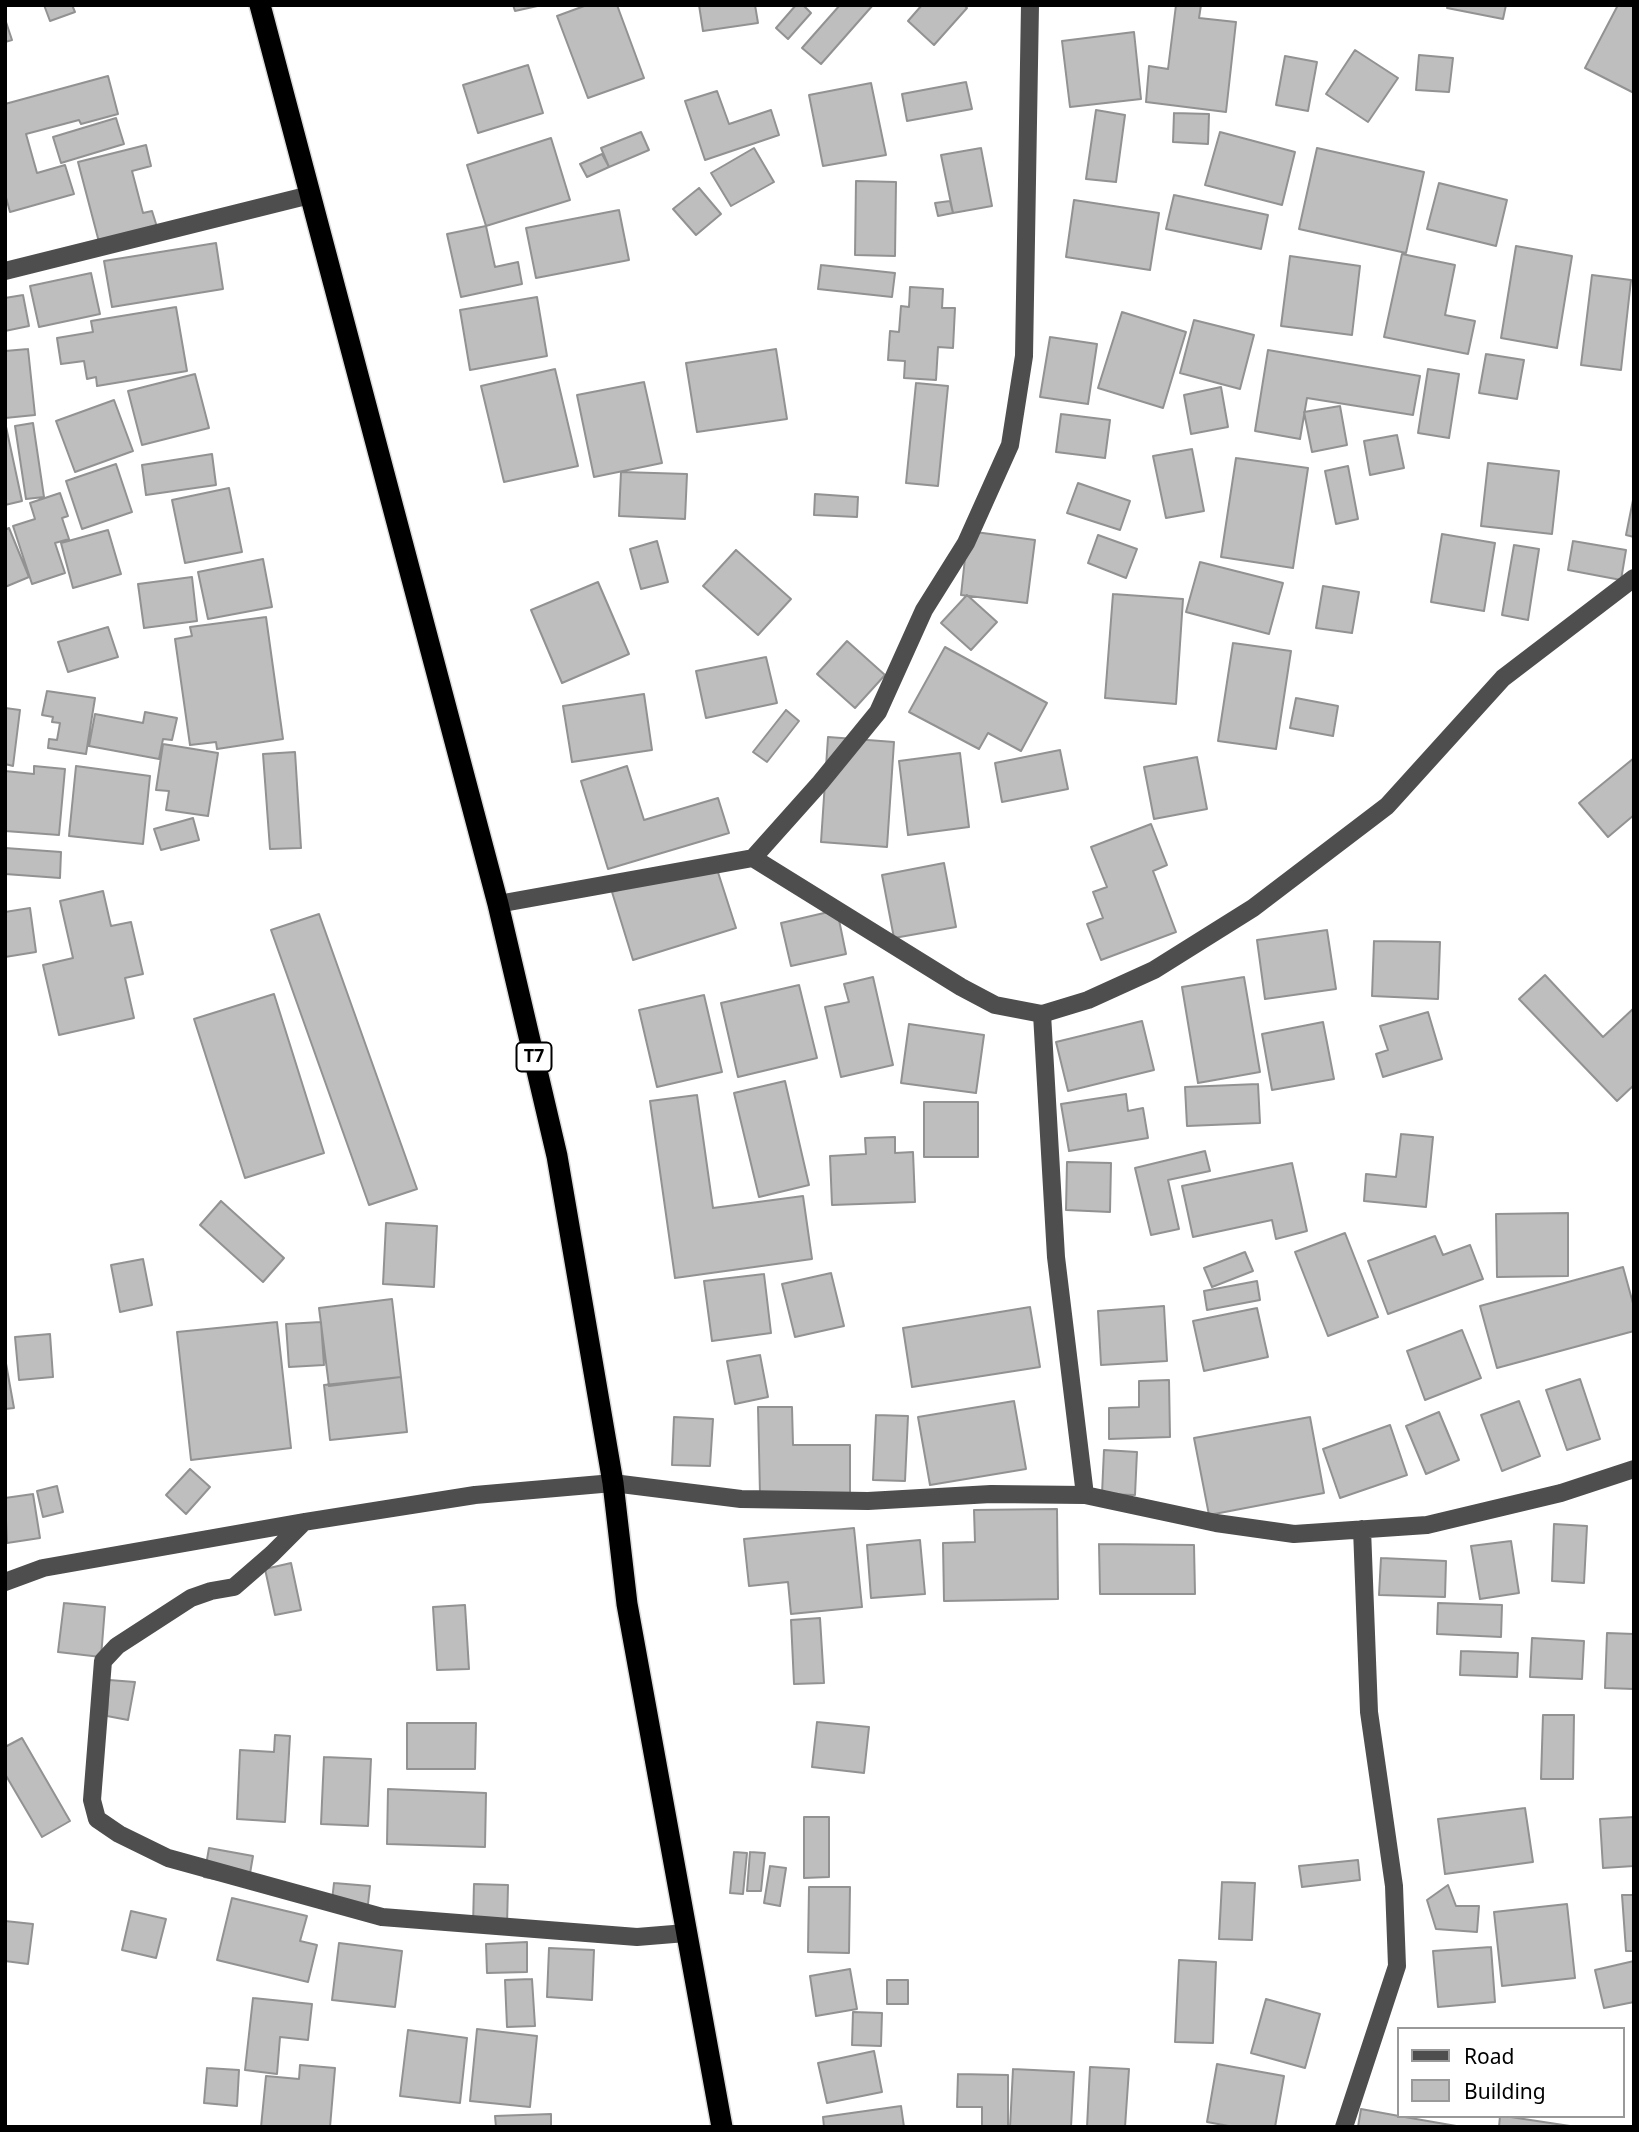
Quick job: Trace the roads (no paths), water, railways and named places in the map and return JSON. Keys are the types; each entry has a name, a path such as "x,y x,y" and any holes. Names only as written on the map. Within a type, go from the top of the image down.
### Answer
{"highway":[{"name":"T7","path":"260,5 498,904 557,1156 613,1483 627,1604 722,2127"}],"street":[{"path":"498,904 753,858 820,783 878,712 924,610 966,543 1010,444 1024,356 1030,5"},
{"path":"5,271 310,195"},
{"path":"753,858 995,1005 1042,1014 1088,1000 1154,970 1252,908 1387,806 1503,678 1634,578"},
{"path":"1042,1014 1056,1257 1085,1495"},
{"path":"5,1582 43,1568 304,1522 475,1495 613,1483 741,1499 868,1501 991,1494 1085,1495 1216,1523 1294,1534 1427,1525 1561,1493 1634,1469"},
{"path":"304,1522 234,1587 191,1598 117,1646 103,1661 92,1800 97,1819 119,1834 168,1858 383,1916 637,1937 686,1933"},
{"path":"1344,2127 1397,1966 1394,1886 1369,1712 1362,1529"}]}
